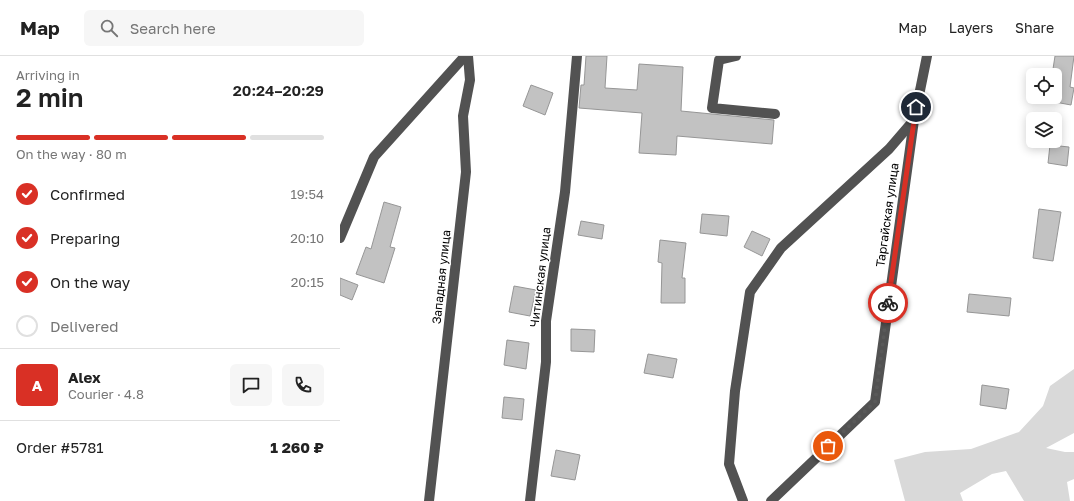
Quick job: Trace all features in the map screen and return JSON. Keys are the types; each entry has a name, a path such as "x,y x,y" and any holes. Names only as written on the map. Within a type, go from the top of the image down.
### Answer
{"street":[{"path":"340,238 374,157 465,56"},
{"name":"Западная улица","path":"429,501 466,172 463,116 470,80 468,56"},
{"name":"Читинская улица","path":"530,501 546,362 546,321 565,192 577,56"},
{"path":"736,56 719,60 712,108 775,114"},
{"name":"Таргайская улица","path":"771,501 875,402 914,120 927,56"},
{"path":"743,501 729,464 735,391 750,292 781,248 889,149 914,120"}],"shaded area":[{"path":"1074,369 1074,433 1046,448 1065,452 1074,452 1074,479 1067,482 1070,501 1024,501 1006,471 992,474 960,493 963,501 905,501 894,460 925,452 971,449 1019,432 1043,406 1050,386"}],"building":[{"path":"586,56 607,56 605,88 637,90 639,64 683,67 681,111 774,120 772,144 677,136 676,155 639,153 642,113 579,108 581,85 584,85"},
{"path":"1055,56 1074,56 1070,87 1074,88 1071,105 1062,103 1062,68 1053,68"},
{"path":"531,85 553,93 545,115 523,106"},
{"path":"1069,147 1067,166 1048,163 1050,148"},
{"path":"384,202 401,207 390,247 395,248 384,283 356,274 366,247 371,249"},
{"path":"1039,209 1061,212 1053,261 1033,258"},
{"path":"702,214 729,216 727,236 700,233"},
{"path":"581,221 604,225 602,239 578,235"},
{"path":"752,231 770,239 762,256 744,247"},
{"path":"660,240 686,243 682,278 685,278 685,303 661,303 662,263 658,262"},
{"path":"340,278 358,285 352,300 340,295"},
{"path":"514,286 536,290 530,316 509,312"},
{"path":"969,294 1011,298 1009,316 967,312"},
{"path":"571,329 595,330 594,352 571,351"},
{"path":"507,340 529,343 526,369 504,365"},
{"path":"648,354 677,359 673,378 644,373"},
{"path":"982,385 1009,389 1006,409 980,405"},
{"path":"504,397 524,399 522,420 502,418"},
{"path":"556,450 580,455 575,480 551,476"}],"way so far":[{"path":"828,446 875,402 888,303"}],"route":[{"path":"888,303 916,107"}]}
